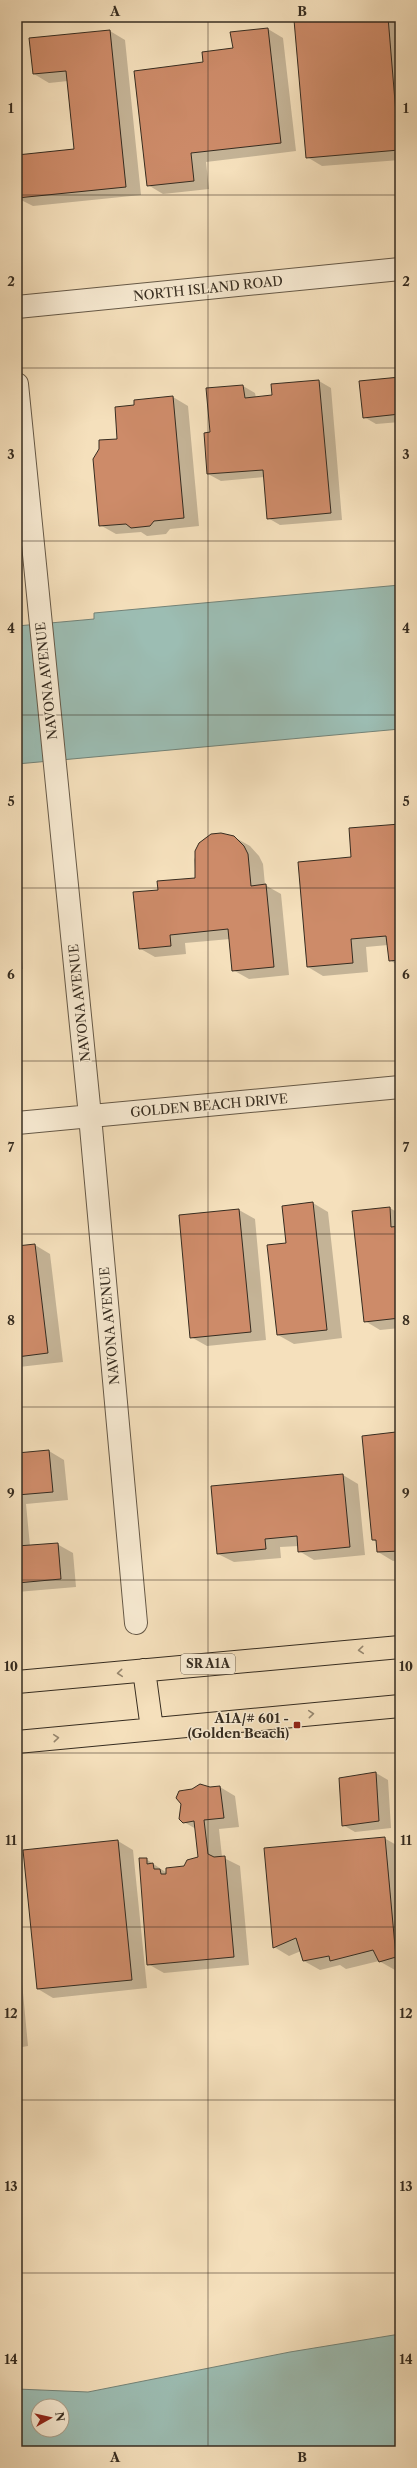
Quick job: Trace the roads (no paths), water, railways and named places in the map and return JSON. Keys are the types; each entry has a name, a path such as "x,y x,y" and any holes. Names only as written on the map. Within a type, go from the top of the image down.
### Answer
{"main road":[{"name":"SR A1A","path":"17,1682 400,1647"},
{"path":"144,1670 152,1729"},
{"path":"17,1742 400,1706"}],"street":[{"name":"NORTH ISLAND ROAD","path":"17,307 400,269"},
{"name":"NAVONA AVENUE","path":"17,384 38,611 90,1116 136,1623"},
{"name":"GOLDEN BEACH DRIVE","path":"17,1123 400,1087"}],"water":[{"path":"400,585 400,729 17,764 17,626 94,619 94,613"},
{"path":"400,2334 400,2451 17,2451 17,2389 88,2392 290,2352"}],"place":[{"name":"A1A/# 601 - (Golden Beach)","path":"297,1725"}]}
